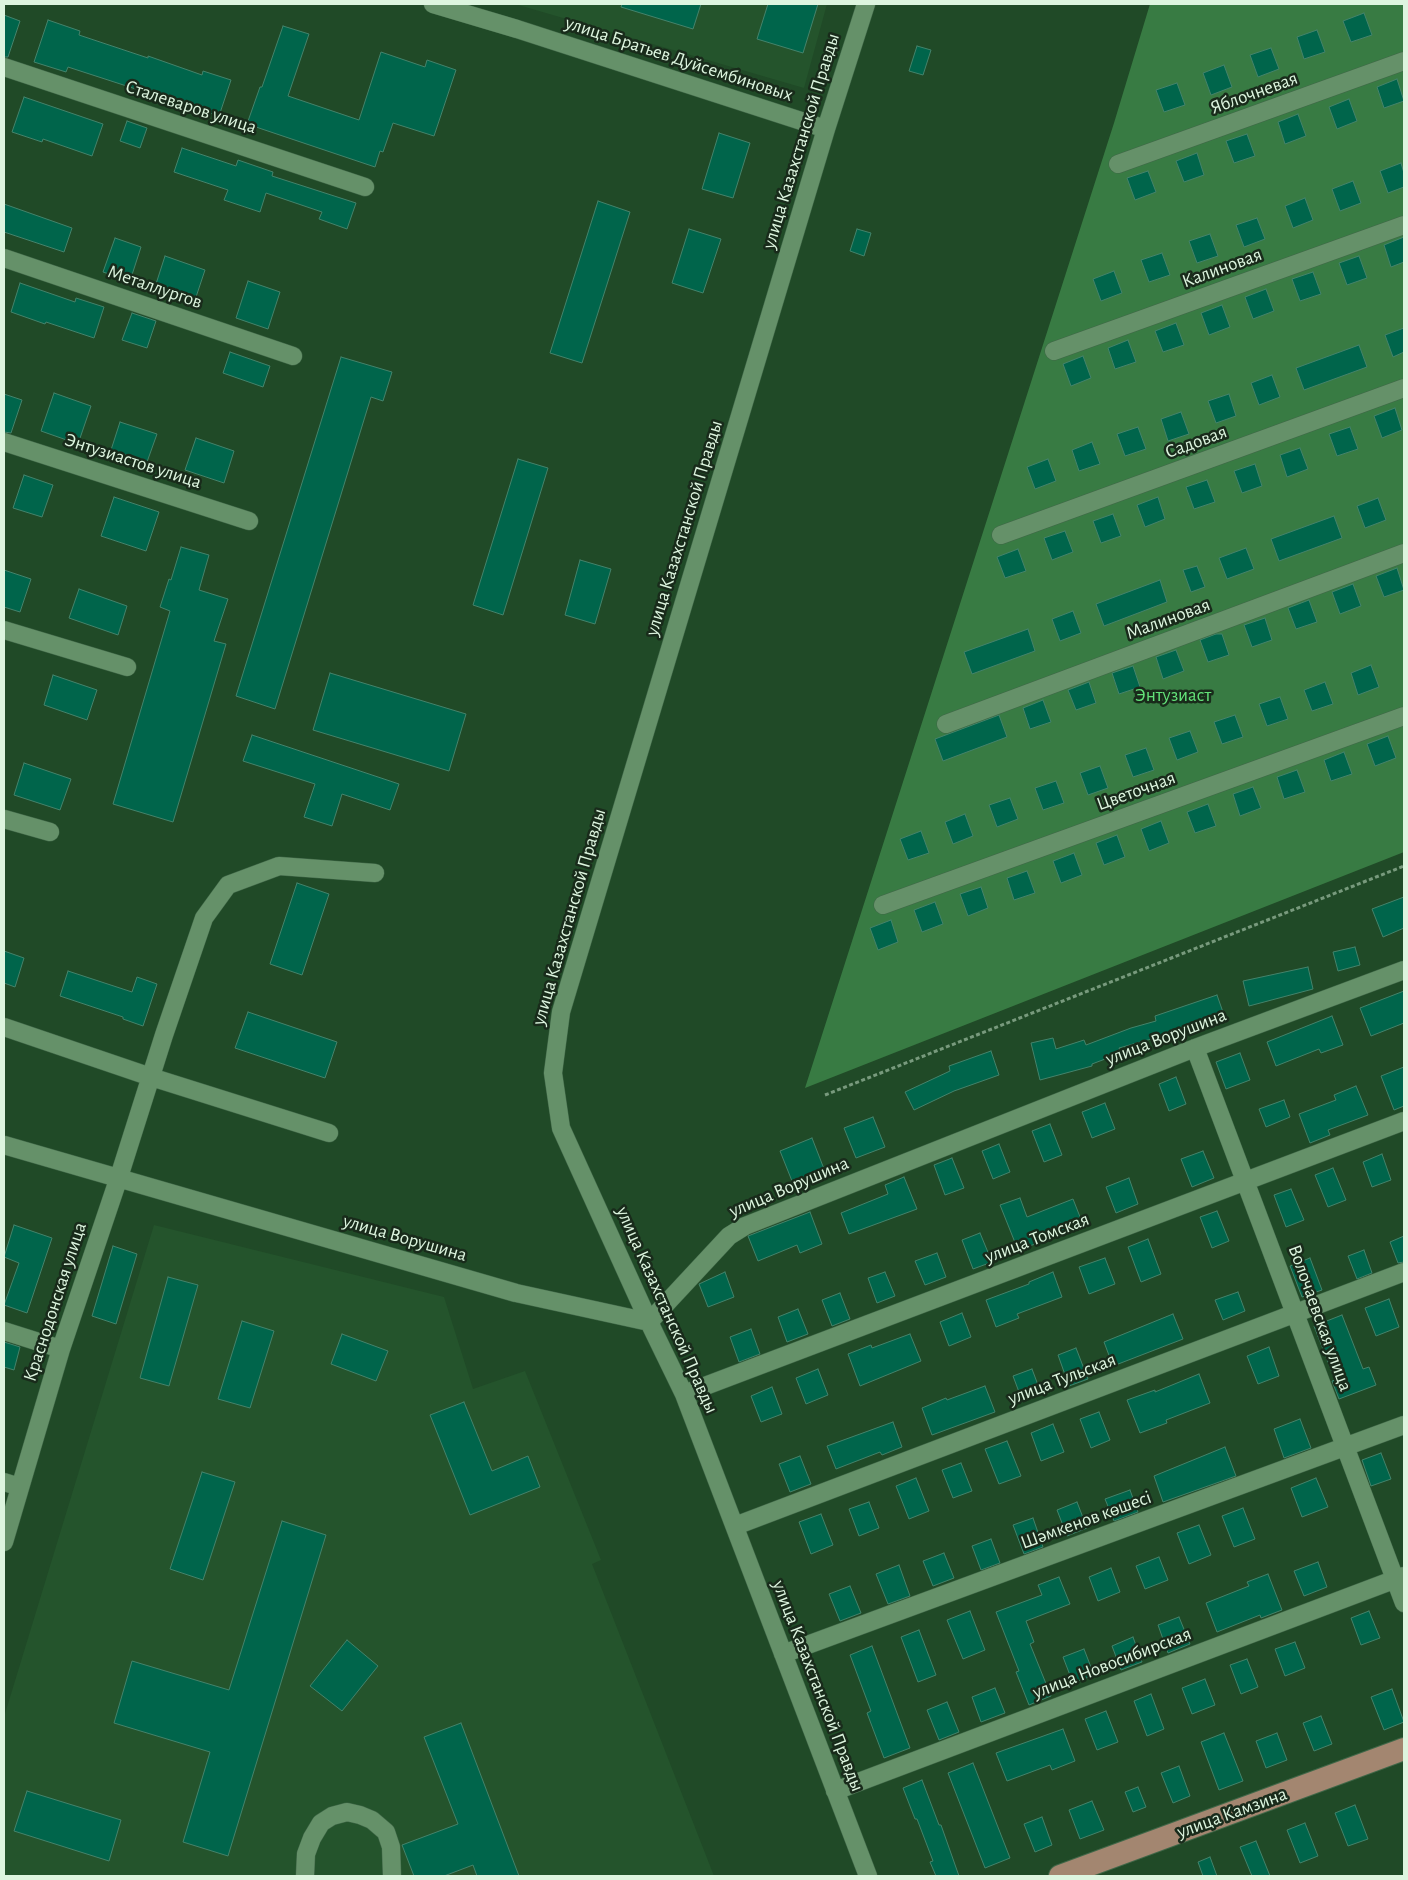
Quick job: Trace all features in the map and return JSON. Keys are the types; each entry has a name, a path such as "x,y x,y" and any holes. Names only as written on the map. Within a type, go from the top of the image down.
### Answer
{"main road":[{"name":"улица Камзина","path":"1060,1876 1404,1749"}],"street":[{"name":"улица Братьев Дуйсембиновых","path":"433,4 826,128"},
{"name":"улица Казахстанской Правды","path":"866,4 826,128 561,1012 553,1073 561,1128 649,1322 684,1394 868,1876"},
{"name":"Яблочневая","path":"1118,164 1404,61"},
{"name":"Сталеваров улица","path":"4,67 365,187"},
{"name":"Калиновая","path":"1054,351 1404,224"},
{"name":"Металлургов","path":"4,258 293,356"},
{"name":"Садовая","path":"1001,535 1404,388"},
{"name":"Энтузиастов улица","path":"4,442 249,521"},
{"name":"Малиновая","path":"946,724 1404,553"},
{"path":"4,630 127,667"},
{"name":"Цветочная","path":"883,905 1404,716"},
{"path":"4,819 50,832"},
{"name":"Краснодонская улица","path":"4,1542 12,1484 61,1349 204,918 228,885 279,866 375,873"},
{"name":"улица Ворушина","path":"4,1145 516,1293 649,1322 729,1236 745,1226 1195,1048 1404,970"},
{"path":"4,1027 151,1077 329,1133"},
{"name":"Волочаевская улица","path":"1195,1048 1345,1448 1400,1578 1404,1603"},
{"name":"улица Томская","path":"684,1394 1404,1121"},
{"name":"улица Тульская","path":"735,1526 1404,1272"},
{"path":"4,1331 61,1349"},
{"name":"Шәмкенов көшесі","path":"783,1654 1404,1425"},
{"name":"улица Новосибирская","path":"835,1790 1400,1578"},
{"path":"304,1876 306,1854 312,1838 321,1823 332,1816 347,1812 372,1820 386,1832 391,1847 392,1876"}],"path":[{"path":"825,1094 1404,866"}],"shaded area":[{"path":"515,4 827,4 804,88"},
{"path":"154,1225 444,1297 473,1389 525,1371 601,1560 592,1564 714,1876 4,1876 4,1717"}],"green space":[{"name":"Энтузиаст","path":"1150,4 1404,4 1404,852 805,1088 1114,123"}],"building":[{"path":"622,4 701,4 693,29 621,7"},
{"path":"768,4 818,4 803,53 757,39"},
{"path":"1364,13 1372,35 1351,42 1343,21"},
{"path":"4,15 20,21 8,57 4,57"},
{"path":"48,20 80,31 79,35 148,58 148,56 202,75 203,71 231,80 219,116 68,67 66,72 34,62"},
{"path":"283,26 309,34 288,96 359,120 381,52 425,67 427,60 456,70 434,136 393,123 383,152 380,151 375,167 247,124"},
{"path":"1317,30 1325,52 1304,59 1297,37"},
{"path":"917,46 931,50 923,75 909,71"},
{"path":"1271,48 1279,69 1258,77 1250,55"},
{"path":"1224,65 1232,87 1211,95 1203,73"},
{"path":"1397,79 1404,101 1384,108 1377,87"},
{"path":"1177,83 1185,105 1164,112 1156,90"},
{"path":"24,97 103,124 92,156 43,139 42,142 12,132"},
{"path":"1349,99 1357,121 1337,129 1329,107"},
{"path":"1298,114 1306,136 1285,144 1278,122"},
{"path":"127,121 147,128 140,148 120,141"},
{"path":"719,133 750,143 733,198 702,189"},
{"path":"1247,134 1255,156 1234,163 1226,141"},
{"path":"182,148 236,166 238,160 273,172 272,176 356,203 347,229 319,219 322,212 266,193 260,212 224,200 228,190 174,172"},
{"path":"1197,153 1204,175 1184,182 1176,161"},
{"path":"1401,163 1404,173 1404,187 1388,193 1380,171"},
{"path":"1148,171 1156,192 1135,200 1127,178"},
{"path":"1353,181 1361,203 1340,211 1332,189"},
{"path":"1305,198 1313,220 1293,228 1285,206"},
{"path":"598,201 630,212 582,363 550,353"},
{"path":"4,204 72,228 64,252 4,232"},
{"path":"1257,218 1265,239 1244,247 1236,225"},
{"path":"689,229 721,239 703,293 672,283"},
{"path":"857,229 871,233 864,256 850,251"},
{"path":"1210,234 1218,256 1197,263 1189,241"},
{"path":"1404,237 1404,262 1391,267 1384,245"},
{"path":"115,238 141,247 130,281 103,272"},
{"path":"1162,253 1170,275 1149,282 1141,260"},
{"path":"165,256 205,270 195,300 155,287"},
{"path":"1359,256 1367,278 1347,285 1339,263"},
{"path":"1114,271 1122,293 1101,301 1093,279"},
{"path":"1313,272 1321,294 1300,301 1292,279"},
{"path":"248,281 280,292 268,329 236,318"},
{"path":"20,283 75,302 76,298 104,307 94,338 11,312"},
{"path":"1266,289 1274,311 1253,319 1245,297"},
{"path":"1222,305 1230,327 1209,335 1201,313"},
{"path":"132,313 156,321 147,348 122,340"},
{"path":"1176,323 1184,345 1163,352 1155,331"},
{"path":"1404,328 1404,352 1393,357 1385,335"},
{"path":"1128,340 1136,362 1115,369 1108,348"},
{"path":"1359,345 1367,367 1304,390 1296,368"},
{"path":"230,352 270,366 263,387 223,373"},
{"path":"1083,356 1091,378 1071,386 1063,364"},
{"path":"341,357 392,372 383,401 371,397 275,709 236,696"},
{"path":"1272,375 1280,397 1259,405 1251,383"},
{"path":"54,393 91,406 78,444 41,431"},
{"path":"4,394 22,400 11,433 4,432"},
{"path":"1229,394 1236,416 1216,423 1208,401"},
{"path":"1395,408 1402,430 1382,438 1374,416"},
{"path":"1181,412 1189,434 1168,441 1161,419"},
{"path":"120,422 157,434 147,462 111,450"},
{"path":"1138,427 1146,449 1125,456 1117,434"},
{"path":"1350,427 1358,449 1337,456 1329,434"},
{"path":"196,438 234,451 224,483 185,470"},
{"path":"1092,442 1100,464 1079,471 1072,450"},
{"path":"1300,448 1308,469 1287,477 1280,455"},
{"path":"518,459 548,468 503,615 473,605"},
{"path":"1048,459 1056,481 1035,489 1027,467"},
{"path":"1255,464 1262,486 1242,493 1234,471"},
{"path":"24,475 53,485 42,517 13,508"},
{"path":"1207,480 1215,502 1194,509 1186,487"},
{"path":"114,497 159,512 146,551 101,536"},
{"path":"1158,497 1165,519 1145,527 1137,505"},
{"path":"1378,498 1386,520 1365,528 1357,506"},
{"path":"1113,514 1121,536 1101,543 1093,521"},
{"path":"1334,516 1342,538 1279,561 1271,539"},
{"path":"1065,531 1073,552 1052,560 1044,538"},
{"path":"181,547 209,555 199,590 228,599 214,641 226,644 173,822 113,804 170,611 160,607"},
{"path":"1246,548 1254,569 1227,579 1219,558"},
{"path":"1018,549 1026,571 1005,578 997,557"},
{"path":"580,560 611,569 595,624 565,615"},
{"path":"1197,566 1205,587 1191,592 1183,570"},
{"path":"1397,568 1404,590 1384,597 1376,576"},
{"path":"4,570 31,579 20,612 4,607"},
{"path":"1160,580 1167,602 1104,626 1096,604"},
{"path":"1353,584 1361,606 1340,614 1332,592"},
{"path":"79,589 127,606 118,635 69,618"},
{"path":"1309,600 1317,622 1296,629 1288,608"},
{"path":"1073,611 1081,633 1060,641 1052,619"},
{"path":"1265,618 1272,640 1252,647 1244,625"},
{"path":"1028,629 1035,651 972,674 964,652"},
{"path":"1216,634 1222,634 1229,655 1208,662 1200,640"},
{"path":"1176,650 1184,671 1163,679 1156,657"},
{"path":"1371,665 1379,687 1358,695 1351,673"},
{"path":"1133,666 1140,687 1119,694 1112,673"},
{"path":"330,673 466,714 449,771 313,730"},
{"path":"53,675 97,690 87,720 44,705"},
{"path":"1089,682 1096,703 1076,710 1068,690"},
{"path":"1325,682 1333,704 1312,711 1304,690"},
{"path":"1280,697 1288,719 1267,726 1259,704"},
{"path":"1043,700 1051,722 1030,729 1023,708"},
{"path":"999,715 1007,737 943,761 935,739"},
{"path":"1235,715 1243,737 1222,744 1214,722"},
{"path":"1190,731 1198,752 1177,760 1169,738"},
{"path":"252,735 399,784 390,810 342,794 332,826 304,817 315,784 243,761"},
{"path":"1388,736 1396,758 1375,766 1367,744"},
{"path":"1146,748 1154,770 1133,777 1125,755"},
{"path":"1344,752 1352,774 1331,781 1324,760"},
{"path":"24,763 71,779 60,810 14,795"},
{"path":"1100,766 1108,788 1088,795 1080,773"},
{"path":"1297,770 1305,792 1284,799 1277,777"},
{"path":"1056,781 1064,803 1043,810 1035,788"},
{"path":"1253,787 1261,808 1240,816 1233,794"},
{"path":"1010,798 1018,819 997,827 989,805"},
{"path":"1208,804 1216,826 1195,833 1187,812"},
{"path":"965,814 973,836 953,844 945,822"},
{"path":"1161,821 1169,843 1149,851 1141,829"},
{"path":"921,831 929,853 908,860 900,839"},
{"path":"1117,835 1125,857 1104,865 1096,843"},
{"path":"1074,853 1082,875 1061,883 1053,861"},
{"path":"1027,871 1035,893 1014,900 1007,878"},
{"path":"297,883 329,894 302,975 270,964"},
{"path":"981,887 988,908 968,916 960,894"},
{"path":"1404,897 1404,928 1383,937 1372,909"},
{"path":"935,902 943,924 922,932 914,910"},
{"path":"891,920 898,942 878,950 870,928"},
{"path":"1355,947 1360,965 1338,971 1333,952"},
{"path":"4,951 24,958 15,987 4,983"},
{"path":"1308,967 1313,989 1249,1006 1243,981"},
{"path":"68,971 132,992 137,977 157,984 143,1026 123,1019 123,1017 60,996"},
{"path":"1404,991 1404,1023 1371,1036 1360,1008"},
{"path":"1217,995 1224,1015 1119,1048 1121,1053 1092,1064 1092,1066 1040,1080 1031,1043 1053,1038 1056,1049 1084,1040 1086,1045 1156,1021 1155,1016"},
{"path":"248,1012 337,1042 325,1078 235,1048"},
{"path":"1332,1016 1343,1045 1321,1053 1319,1049 1276,1066 1267,1042"},
{"path":"991,1051 999,1075 954,1091 914,1110 905,1092 950,1071 949,1066"},
{"path":"1240,1053 1250,1080 1226,1089 1216,1062"},
{"path":"1404,1067 1404,1106 1394,1110 1381,1076"},
{"path":"1176,1077 1186,1104 1169,1111 1159,1084"},
{"path":"1356,1086 1368,1115 1328,1130 1330,1135 1310,1143 1299,1114 1336,1100 1334,1095"},
{"path":"1284,1100 1290,1117 1266,1127 1259,1109"},
{"path":"1105,1103 1115,1129 1092,1138 1082,1112"},
{"path":"873,1117 885,1147 856,1158 844,1128"},
{"path":"1050,1124 1062,1155 1044,1162 1032,1131"},
{"path":"812,1138 826,1174 794,1186 780,1151"},
{"path":"999,1144 1010,1172 993,1179 982,1151"},
{"path":"1203,1151 1214,1178 1192,1187 1181,1159"},
{"path":"1382,1154 1391,1180 1372,1187 1363,1162"},
{"path":"952,1158 964,1188 945,1195 934,1165"},
{"path":"1333,1168 1346,1200 1328,1207 1315,1175"},
{"path":"904,1177 917,1209 849,1234 841,1213 888,1194 885,1185"},
{"path":"1129,1178 1138,1204 1116,1213 1106,1187"},
{"path":"1291,1189 1304,1220 1286,1227 1274,1195"},
{"path":"1020,1198 1027,1217 1073,1199 1084,1227 1018,1250 1000,1205"},
{"path":"1217,1211 1229,1241 1212,1248 1200,1217"},
{"path":"810,1212 822,1244 800,1253 797,1245 758,1261 748,1236"},
{"path":"14,1225 52,1238 27,1313 4,1305 19,1263 4,1257"},
{"path":"980,1233 992,1262 973,1269 962,1240"},
{"path":"1404,1236 1404,1262 1398,1263 1390,1242"},
{"path":"1148,1239 1161,1274 1141,1282 1128,1247"},
{"path":"113,1246 137,1254 116,1324 92,1316"},
{"path":"1364,1250 1372,1273 1357,1279 1348,1256"},
{"path":"937,1253 946,1277 925,1285 915,1261"},
{"path":"1105,1258 1115,1284 1089,1294 1079,1267"},
{"path":"1310,1258 1322,1290 1302,1297 1290,1266"},
{"path":"725,1272 734,1297 708,1307 699,1284"},
{"path":"885,1272 895,1296 877,1303 868,1278"},
{"path":"1053,1272 1062,1297 1017,1314 1019,1318 996,1327 986,1300 1029,1284 1029,1282"},
{"path":"168,1277 198,1285 169,1386 140,1378"},
{"path":"1238,1292 1245,1311 1223,1320 1215,1300"},
{"path":"840,1293 850,1319 832,1326 822,1300"},
{"path":"1389,1299 1399,1327 1376,1336 1365,1308"},
{"path":"798,1309 808,1334 787,1342 778,1317"},
{"path":"962,1313 971,1337 949,1346 940,1322"},
{"path":"1173,1314 1183,1339 1113,1366 1104,1342"},
{"path":"1342,1315 1363,1369 1369,1367 1376,1385 1339,1399 1332,1381 1335,1380 1314,1326"},
{"path":"242,1321 274,1331 250,1408 218,1399"},
{"path":"751,1329 760,1354 739,1362 730,1337"},
{"path":"342,1334 388,1351 376,1381 331,1364"},
{"path":"910,1334 921,1361 860,1386 848,1354 871,1345 872,1348"},
{"path":"4,1342 20,1347 14,1370 4,1367"},
{"path":"1269,1347 1279,1376 1258,1384 1247,1356"},
{"path":"1076,1348 1088,1379 1069,1386 1058,1355"},
{"path":"818,1369 828,1395 806,1404 796,1378"},
{"path":"1032,1369 1041,1393 1022,1400 1013,1376"},
{"path":"1199,1374 1210,1403 1166,1420 1167,1423 1140,1433 1127,1400 1155,1390 1155,1392"},
{"path":"985,1386 995,1412 932,1435 922,1408 946,1398 947,1400"},
{"path":"772,1387 782,1414 761,1422 751,1396"},
{"path":"464,1402 492,1471 528,1456 540,1487 470,1515 430,1415"},
{"path":"1099,1412 1110,1440 1091,1448 1080,1419"},
{"path":"1300,1419 1311,1448 1284,1458 1274,1429"},
{"path":"893,1422 902,1447 882,1455 880,1452 836,1469 827,1446"},
{"path":"1053,1424 1064,1452 1041,1461 1031,1433"},
{"path":"1007,1441 1021,1476 999,1484 985,1449"},
{"path":"1225,1447 1236,1476 1163,1502 1154,1476"},
{"path":"1381,1453 1391,1479 1371,1486 1362,1460"},
{"path":"800,1456 811,1484 790,1492 779,1464"},
{"path":"961,1463 972,1491 953,1498 942,1470"},
{"path":"202,1472 235,1482 203,1580 170,1569"},
{"path":"916,1478 929,1511 909,1519 896,1486"},
{"path":"1316,1478 1328,1507 1302,1517 1291,1488"},
{"path":"1130,1490 1138,1512 1114,1521 1105,1499"},
{"path":"869,1502 879,1528 859,1536 849,1509"},
{"path":"1077,1502 1087,1528 1067,1536 1057,1510"},
{"path":"1243,1508 1255,1539 1234,1547 1222,1516"},
{"path":"821,1514 833,1545 811,1554 799,1522"},
{"path":"1033,1518 1043,1547 1024,1554 1013,1525"},
{"path":"282,1521 326,1535 228,1856 183,1842 210,1752 114,1723 132,1661 229,1690"},
{"path":"1199,1525 1211,1555 1189,1564 1177,1533"},
{"path":"991,1539 1000,1563 981,1570 972,1546"},
{"path":"944,1553 954,1578 933,1586 923,1561"},
{"path":"1159,1557 1168,1580 1145,1589 1136,1566"},
{"path":"1318,1562 1327,1587 1304,1596 1294,1571"},
{"path":"899,1565 910,1596 888,1604 876,1574"},
{"path":"1111,1568 1120,1592 1098,1601 1089,1577"},
{"path":"1268,1574 1282,1610 1261,1618 1260,1615 1217,1632 1206,1603 1249,1586 1247,1582"},
{"path":"1059,1577 1070,1604 1026,1621 1034,1642 1030,1644 1051,1696 1029,1705 1016,1672 1019,1671 996,1612 1042,1595 1038,1585"},
{"path":"850,1586 861,1613 840,1621 829,1594"},
{"path":"970,1611 985,1650 963,1659 947,1620"},
{"path":"1369,1611 1380,1638 1361,1645 1351,1618"},
{"path":"1179,1617 1190,1644 1168,1653 1158,1625"},
{"path":"919,1630 936,1675 918,1682 901,1637"},
{"path":"1133,1637 1142,1662 1121,1670 1112,1646"},
{"path":"347,1640 378,1666 342,1711 310,1686"},
{"path":"1295,1642 1305,1668 1285,1676 1275,1649"},
{"path":"872,1646 910,1748 884,1758 867,1713 871,1711 850,1655"},
{"path":"1084,1649 1094,1675 1073,1683 1063,1657"},
{"path":"1247,1659 1258,1687 1241,1694 1230,1665"},
{"path":"1205,1679 1215,1705 1192,1714 1182,1688"},
{"path":"995,1688 1005,1713 981,1722 972,1697"},
{"path":"1392,1689 1404,1722 1384,1730 1371,1697"},
{"path":"1151,1694 1164,1729 1147,1736 1134,1701"},
{"path":"947,1702 959,1732 939,1740 927,1710"},
{"path":"1106,1711 1118,1742 1097,1750 1085,1719"},
{"path":"1321,1716 1332,1744 1314,1751 1303,1723"},
{"path":"461,1723 519,1876 477,1876 473,1865 444,1876 414,1876 402,1845 458,1824 424,1737"},
{"path":"1063,1729 1075,1761 1052,1770 1050,1765 1007,1781 996,1753"},
{"path":"1224,1733 1243,1781 1219,1790 1201,1742"},
{"path":"1277,1733 1287,1760 1266,1768 1256,1741"},
{"path":"973,1763 1010,1858 985,1868 948,1773"},
{"path":"1179,1766 1190,1796 1173,1803 1161,1773"},
{"path":"922,1780 939,1825 941,1825 959,1876 936,1876 930,1862 933,1861 903,1788"},
{"path":"1138,1787 1146,1807 1133,1812 1125,1792"},
{"path":"27,1791 121,1820 109,1861 14,1831"},
{"path":"1092,1801 1104,1830 1080,1839 1069,1810"},
{"path":"1355,1805 1368,1839 1348,1846 1335,1813"},
{"path":"1042,1817 1052,1845 1035,1852 1024,1824"},
{"path":"1305,1823 1318,1856 1300,1863 1287,1830"},
{"path":"1256,1841 1270,1876 1252,1876 1240,1847"},
{"path":"1210,1857 1217,1876 1203,1876 1198,1862"}]}
